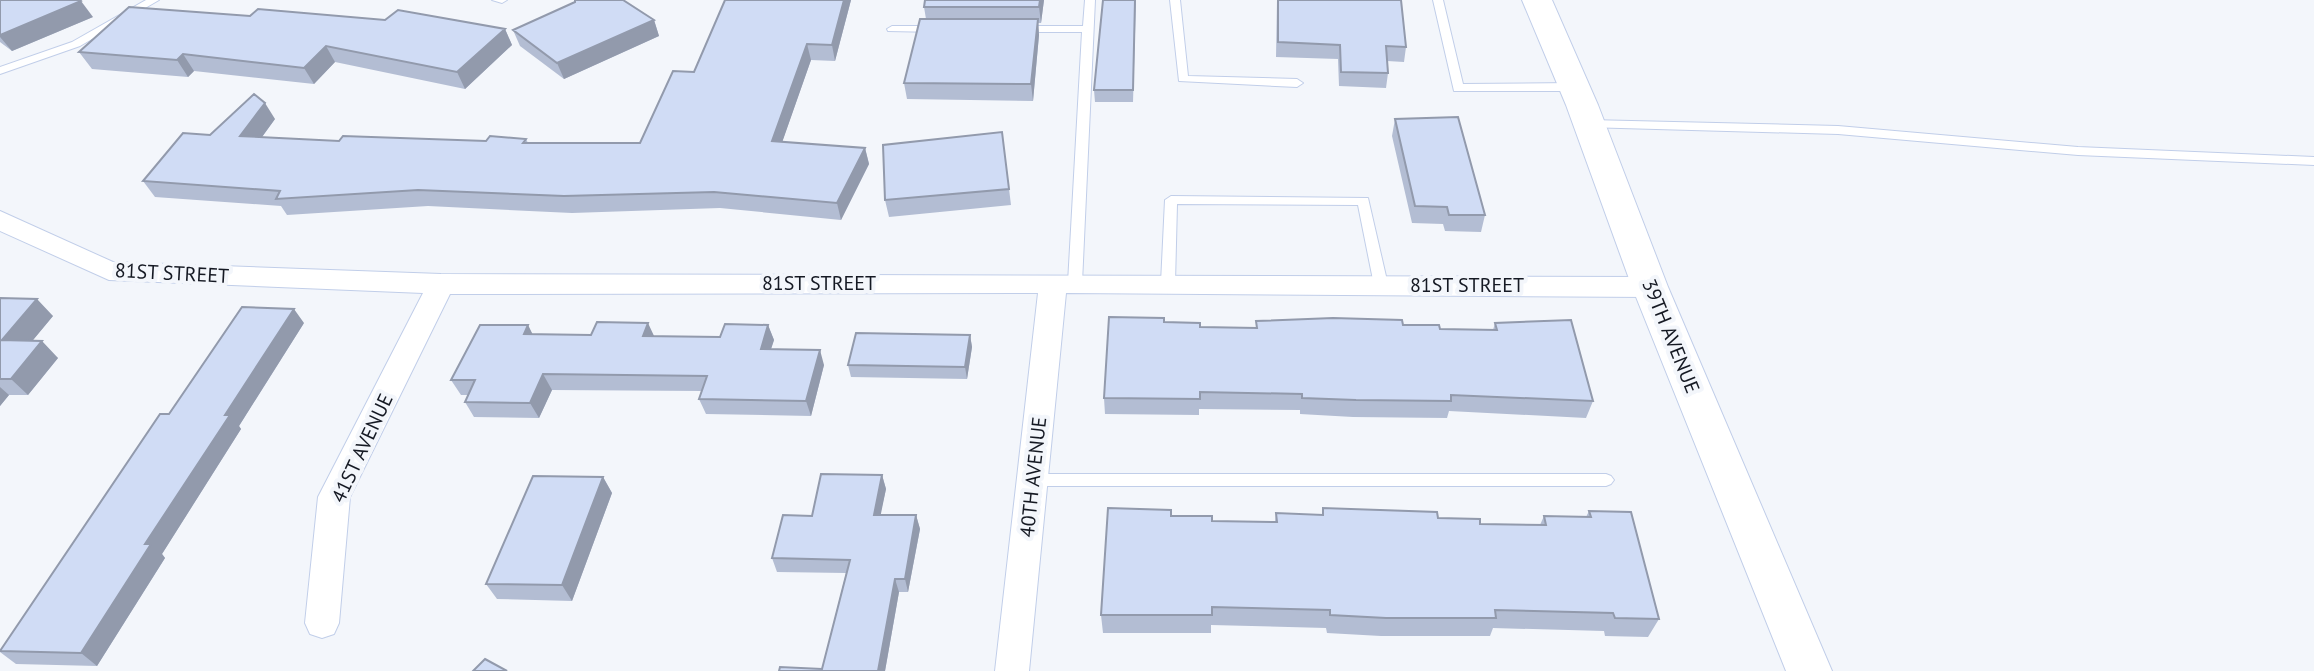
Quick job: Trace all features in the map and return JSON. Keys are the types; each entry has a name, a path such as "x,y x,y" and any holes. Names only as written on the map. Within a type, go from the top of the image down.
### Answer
{"main road":[{"name":"39TH AVENUE","path":"1537,0 1589,124 1650,287 1809,671"}],"street":[{"name":"81ST STREET","path":"0,220 109,271 441,284 1168,283 1650,287"},
{"name":"40TH AVENUE","path":"1012,671 1034,480 1064,283"},
{"name":"41ST AVENUE","path":"322,623 334,497 441,284"}],"lane":[{"path":"0,71 76,44 154,0"},
{"path":"1064,283 1090,0"},
{"path":"1175,0 1183,79 1297,83"},
{"path":"1438,0 1458,88 1574,87"},
{"path":"892,29 952,29"},
{"path":"1012,29 1088,29"},
{"path":"1589,124 1838,130 2078,151 2314,161"},
{"path":"1168,283 1171,200 1364,201 1381,285"},
{"path":"1034,480 1606,480"}],"building":[{"path":"0,0 80,0 81,1 0,35"},
{"path":"575,0 623,0 654,20 557,63 513,30"},
{"path":"725,0 844,0 832,45 807,44 772,141 865,148 837,203 714,192 564,196 418,190 276,199 280,191 143,181 183,133 210,135 254,94 265,103 240,136 339,141 343,136 486,141 490,136 526,139 523,143 640,143 673,71 694,72"},
{"path":"925,0 1040,0 1039,7 924,7"},
{"path":"1103,0 1135,0 1133,90 1094,90"},
{"path":"1278,0 1401,0 1406,47 1386,46 1388,73 1341,72 1340,45 1278,42"},
{"path":"129,7 250,16 258,9 385,20 398,10 505,29 457,72 326,46 304,68 183,54 177,60 79,52"},
{"path":"920,19 1038,19 1031,84 904,83"},
{"path":"1458,117 1485,215 1449,215 1447,207 1415,206 1395,119"},
{"path":"1002,132 1009,189 885,200 883,145"},
{"path":"0,298 37,299 2,340 42,341 11,379 0,379"},
{"path":"242,307 294,309 225,415 230,415 145,544 151,544 81,653 0,651 160,414 169,414"},
{"path":"1109,317 1164,318 1164,322 1200,323 1200,327 1257,328 1256,321 1333,318 1402,320 1403,325 1439,325 1440,329 1497,330 1495,323 1571,320 1593,401 1451,395 1451,401 1356,400 1302,398 1302,394 1200,392 1200,399 1104,398"},
{"path":"597,322 648,323 643,336 720,337 725,324 768,325 761,349 820,350 806,401 699,399 707,376 543,374 530,403 465,402 475,380 451,380 480,325 528,325 524,334 591,335"},
{"path":"856,333 970,335 965,367 848,365"},
{"path":"821,474 882,475 874,515 916,515 905,579 895,579 878,671 779,671 780,667 822,669 850,560 772,558 783,515 812,516"},
{"path":"533,476 603,477 562,585 486,584"},
{"path":"1108,508 1171,510 1171,516 1212,516 1212,521 1277,522 1276,513 1323,515 1323,508 1437,512 1438,518 1480,519 1480,524 1546,525 1544,516 1591,517 1589,511 1631,512 1659,619 1615,618 1613,613 1495,610 1496,618 1386,618 1330,615 1330,610 1212,607 1212,615 1101,615"},
{"path":"485,659 507,671 473,671"}]}
